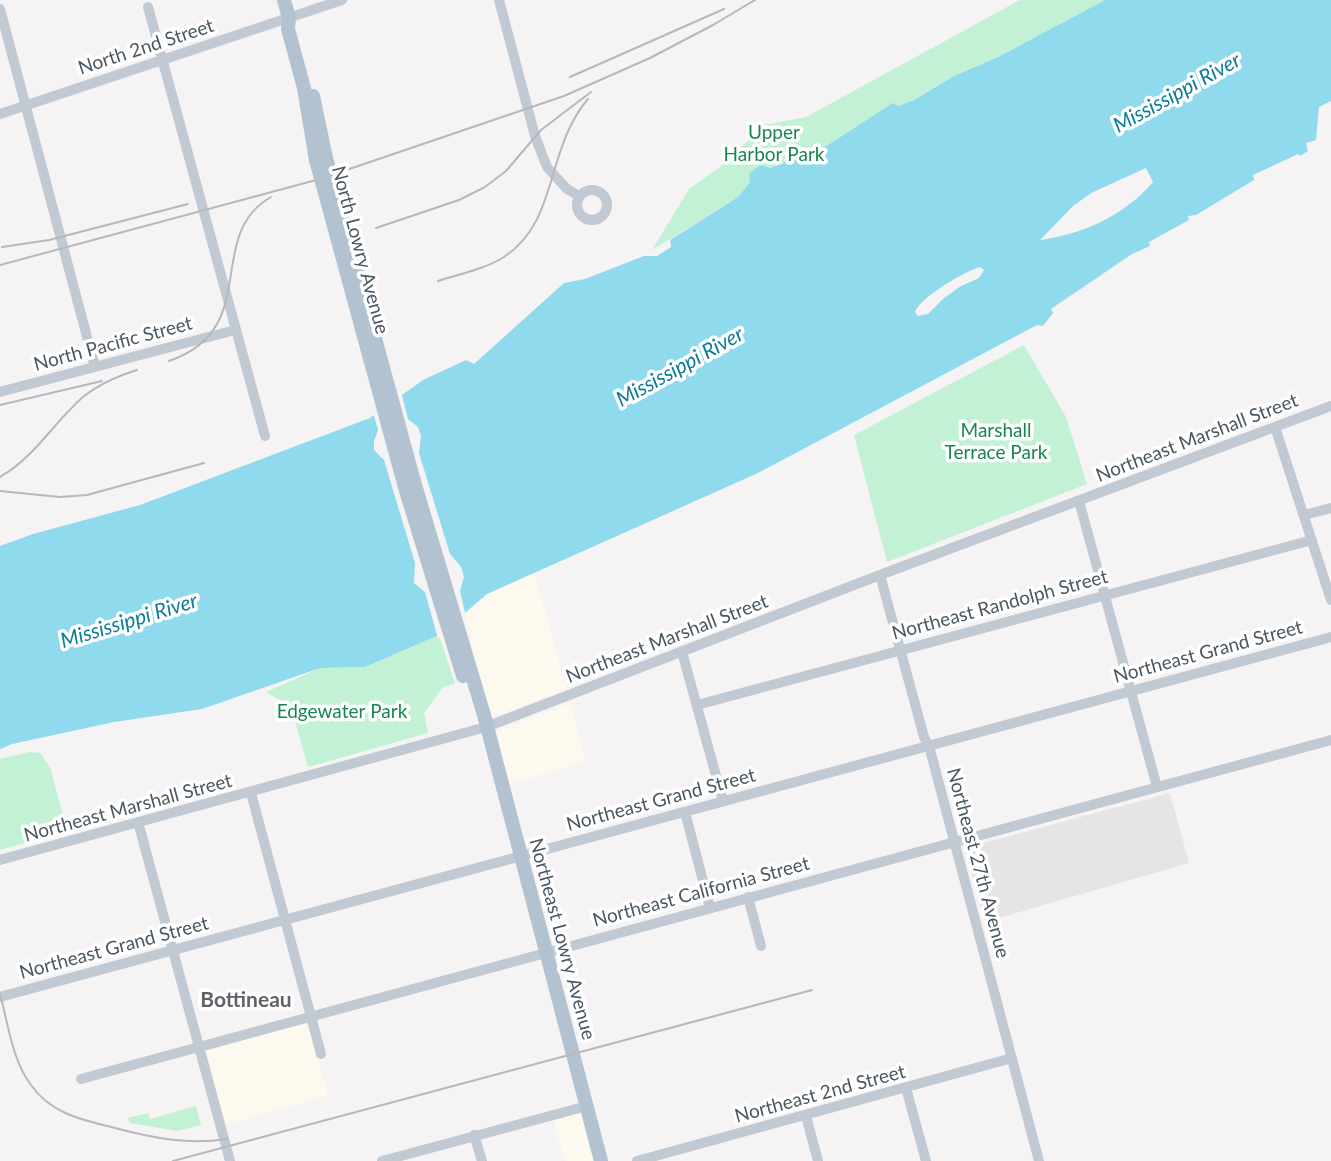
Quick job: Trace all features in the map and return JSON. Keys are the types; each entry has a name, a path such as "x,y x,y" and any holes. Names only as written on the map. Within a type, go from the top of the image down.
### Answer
{"main road":[{"name":"North Lowry Avenue","path":"284,0 289,18 288,29 321,159 410,488"},
{"name":"Northeast Lowry Avenue","path":"410,488 486,727 601,1161"}],"street":[{"name":"North 2nd Street","path":"0,114 342,0"},
{"path":"499,0 535,136 547,167 567,189 579,196"},
{"path":"148,7 265,436"},
{"path":"0,9 95,367"},
{"name":"North Pacific Street","path":"0,392 234,330"},
{"name":"Northeast Marshall Street","path":"0,860 486,727 880,575 1331,406"},
{"path":"1275,427 1331,600"},
{"path":"1079,501 1157,787"},
{"path":"1304,515 1331,508"},
{"name":"Northeast Randolph Street","path":"696,705 1312,540"},
{"name":"Northeast 27th Avenue","path":"880,575 924,737 929,746 1039,1161"},
{"name":"Northeast Grand Street","path":"0,997 1331,637"},
{"path":"682,652 723,801"},
{"name":"Northeast California Street","path":"81,1079 1331,740"},
{"path":"251,793 321,1054"},
{"path":"685,812 709,908"},
{"path":"138,822 230,1161"},
{"path":"748,897 761,946"},
{"name":"Northeast 2nd Street","path":"637,1161 1012,1058"},
{"path":"906,1088 926,1161"},
{"path":"382,1161 587,1106"},
{"path":"806,1116 818,1161"},
{"path":"474,1135 482,1161"}],"shaded area":[{"path":"534,573 567,689 492,715 488,712 467,646 472,643 465,613 487,594"},
{"path":"570,703 586,761 509,784 495,732"},
{"path":"1170,793 1189,863 985,922 965,848"},
{"path":"306,1023 310,1027 328,1095 225,1125 206,1051"},
{"path":"579,1108 593,1161 565,1161 552,1115"}],"green space":[{"name":"Upper Harbor Park","path":"1020,0 1105,0 998,57 954,76 914,100 898,106 893,104 828,145 769,168 750,182 738,197 652,250 689,189 720,167 764,125 806,117"},
{"name":"Marshall Terrace Park","path":"1024,345 1066,417 1087,484 887,562 854,435"},
{"name":"Edgewater Park","path":"439,635 455,684 443,687 424,713 428,733 308,767 291,707 266,692 320,668 365,667"},
{"path":"30,752 40,753 50,767 67,831 0,850 0,759"},
{"path":"196,1106 201,1125 177,1131 130,1123 128,1118 148,1113 150,1119"}],"water":[{"name":"Mississippi River","path":"1105,0 1331,0 1331,101 1319,107 1316,140 1306,143 1308,151 1253,175 1254,180 1196,215 1188,216 1189,220 1149,242 1150,246 1132,254 1051,309 1053,313 1043,326 1037,325 758,473 487,594 439,635 365,667 320,668 202,709 114,722 0,749 0,546 33,534 140,505 370,418 423,380 466,360 474,364 564,283 585,279 644,256 657,256 671,247 670,240 738,197 750,182 749,174 760,165 770,168 828,145 893,103 898,106 914,100 954,76 998,57","holes":["1146,168 1153,182 1116,214 1087,228 1040,240 1073,206 1091,193","980,267 984,270 979,278 961,286 928,314 918,316 915,312 933,293"]}],"pier":[{"path":"401,392 408,419 418,427 421,436 419,453 450,554 461,567 464,577 460,591 466,617 438,639 425,592 414,583 415,563 384,460 374,450 378,430 373,412"}],"railway":[{"path":"0,265 320,179 564,96 650,58 755,0"},
{"path":"570,77 724,9"},
{"path":"376,228 459,200 485,187 506,171 541,130 591,92"},
{"path":"438,281 497,261 522,242 543,204 564,140 588,99"},
{"path":"169,361 198,346 215,327 225,305 240,235 251,214 271,197"},
{"path":"2,247 49,240 188,204"},
{"path":"0,477 24,460 83,397 109,381 137,370"},
{"path":"0,405 102,381"},
{"path":"0,491 60,497 87,495 204,463"},
{"path":"173,1161 812,990"},
{"path":"0,994 19,1064 31,1085 48,1103 68,1114 129,1132 184,1141 227,1139"}],"district":[{"name":"Bottineau","path":"246,1000"}]}
